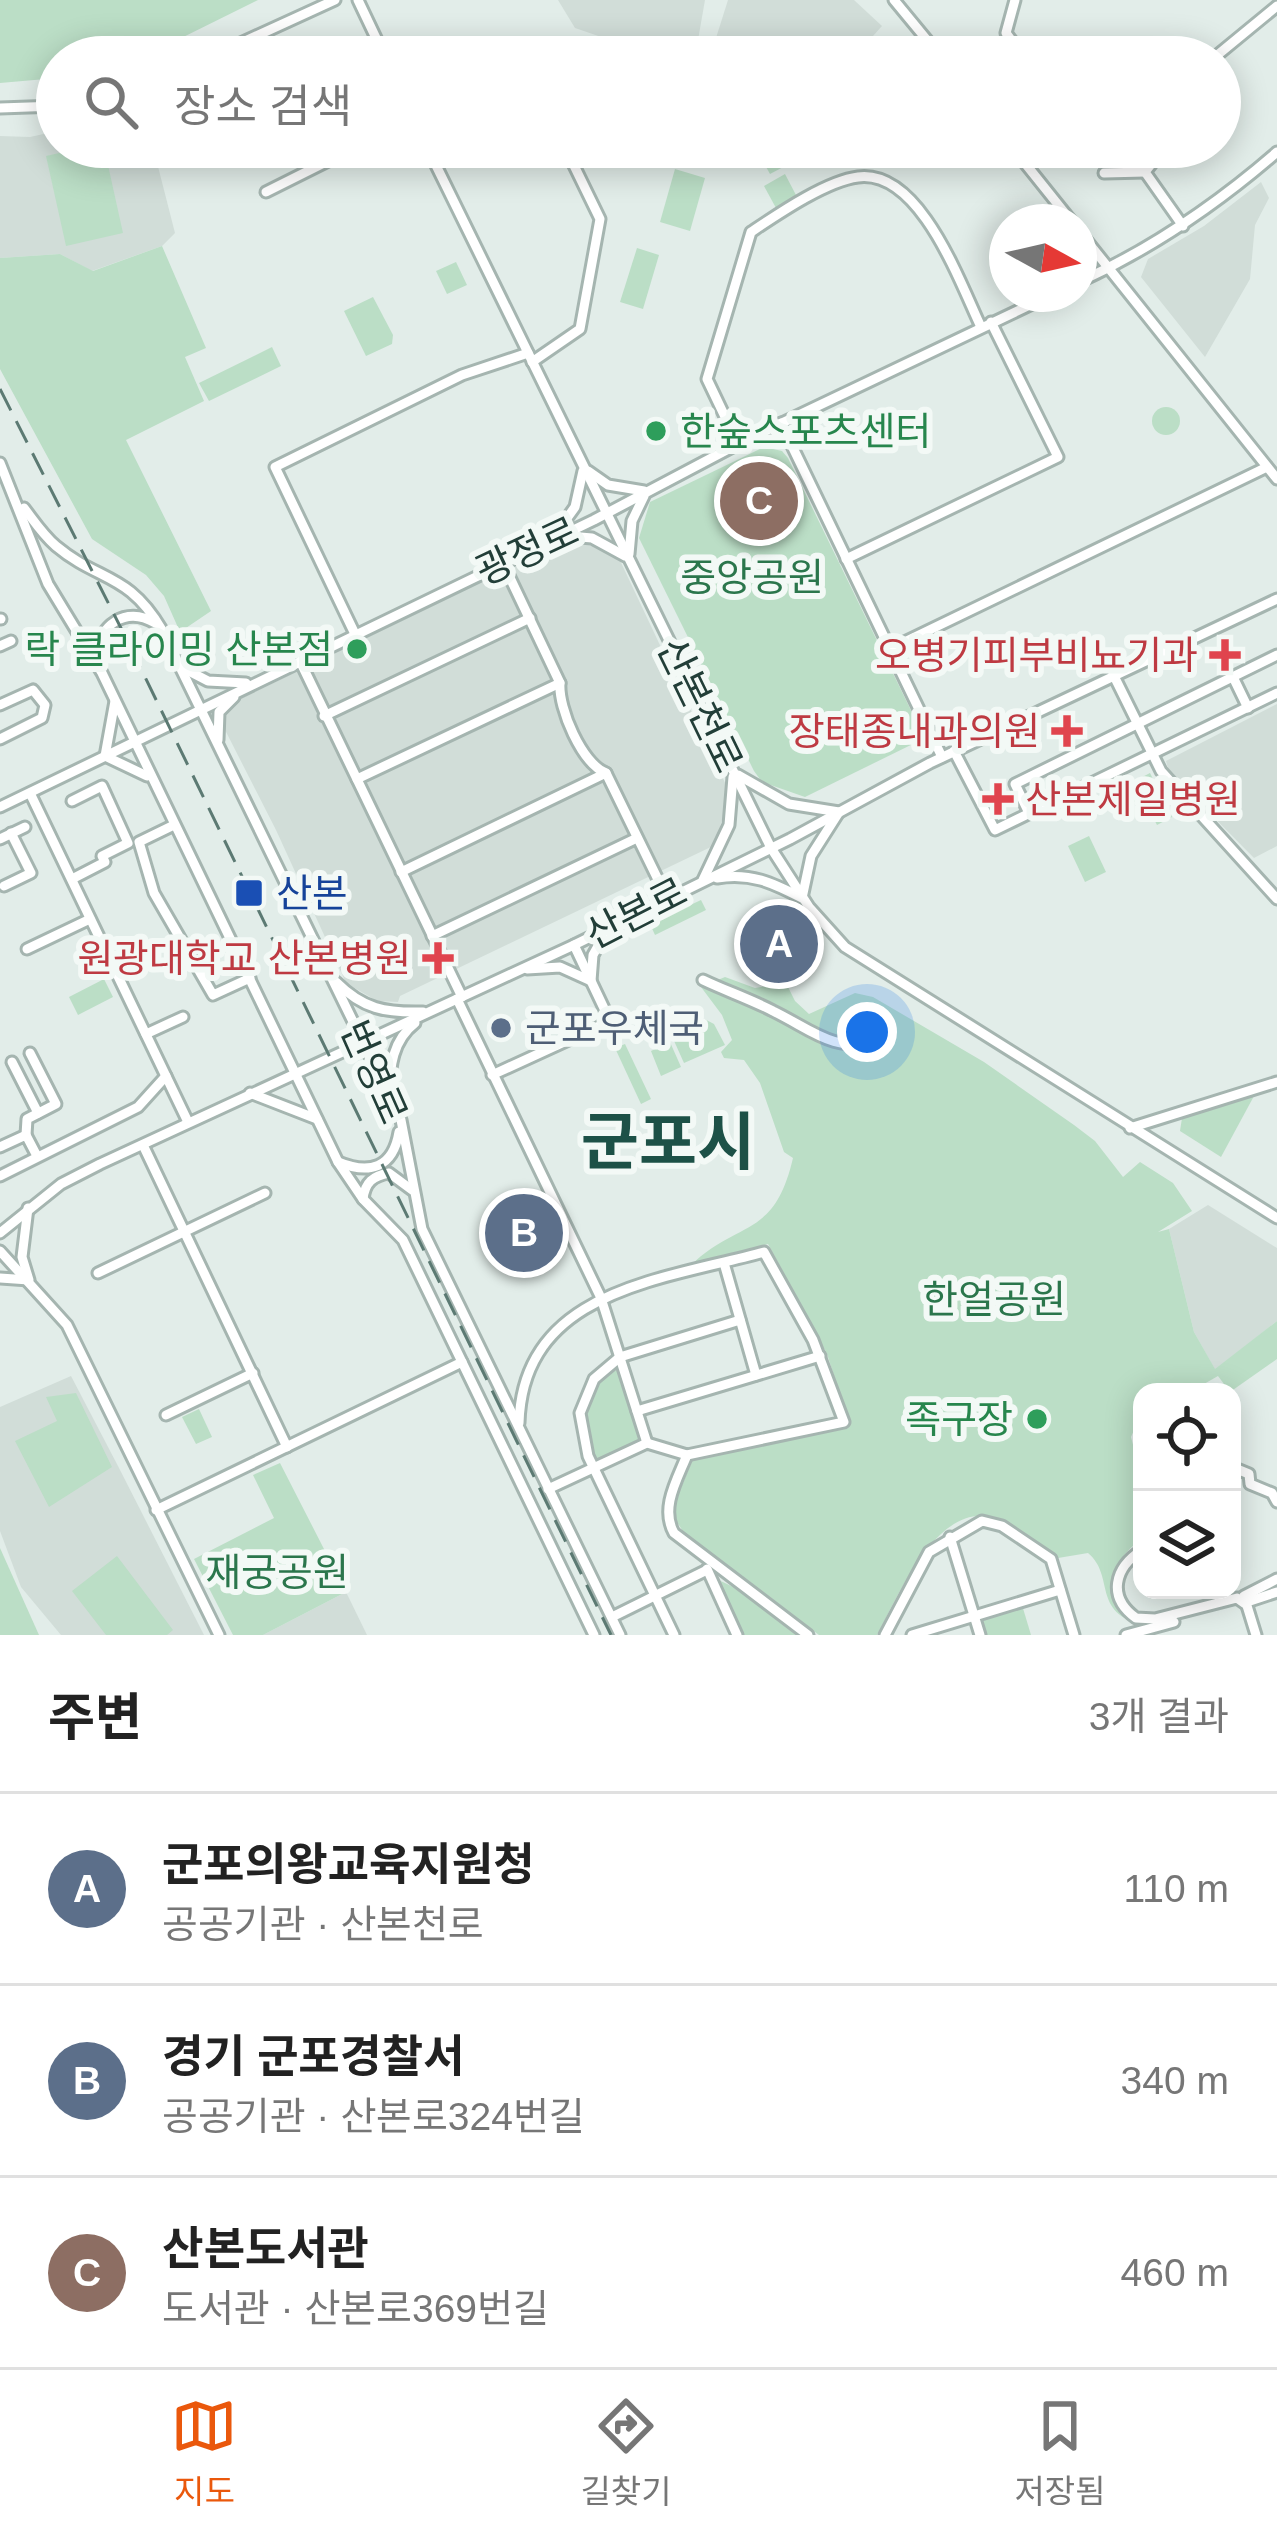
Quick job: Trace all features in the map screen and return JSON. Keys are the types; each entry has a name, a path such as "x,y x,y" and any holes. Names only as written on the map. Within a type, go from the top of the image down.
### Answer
{"street":[{"path":"256,36 335,0"},
{"path":"358,0 375,36"},
{"path":"894,0 923,36"},
{"path":"1008,36 1015,0"},
{"path":"1241,36 1277,6"},
{"path":"0,108 36,107"},
{"path":"1097,274 1183,226 1277,152"},
{"path":"266,192 314,168"},
{"name":"산본천로","path":"437,168 771,848 802,898 845,947 1273,1215"},
{"path":"355,634 275,466 462,375 530,357 580,329 600,219 575,168"},
{"path":"1029,168 1058,204"},
{"path":"1104,173 1148,168"},
{"path":"1145,172 1183,226"},
{"path":"738,444 707,379 751,232 812,196 861,176 886,182 932,224 1058,457 846,559"},
{"path":"1097,254 1277,479"},
{"name":"광정로","path":"0,807 1014,312"},
{"path":"781,423 942,757"},
{"name":"번영로","path":"0,463 49,584 115,700 338,1162 363,1199 403,1240 592,1632"},
{"path":"583,466 608,485 649,491"},
{"path":"550,540 575,507 583,466"},
{"path":"890,650 1268,466"},
{"path":"550,540 574,535 592,538 629,560 632,521 649,491"},
{"name":"번영로","path":"17,499 58,548 119,581 138,596 160,626 401,1120 422,1228 620,1635"},
{"path":"503,563 560,683 560,701 590,763 605,773 667,898"},
{"name":"산본로","path":"0,1232 61,1184 574,945 1113,674 1277,603"},
{"path":"95,661 101,634 118,619 136,616 160,626"},
{"path":"325,716 530,618"},
{"path":"1029,813 1015,784 1277,655"},
{"path":"300,661 601,1298 647,1443"},
{"path":"180,665 208,682 252,683"},
{"path":"1113,674 1161,771 1277,899"},
{"path":"1233,677 1248,708"},
{"path":"220,752 219,712 252,683"},
{"path":"357,779 560,683"},
{"path":"0,705 33,690 45,705 42,718 0,739"},
{"path":"954,752 993,830 1277,693"},
{"path":"115,700 106,756 150,778"},
{"path":"734,772 790,805 839,812 811,856 802,898 755,877 738,874 703,880 728,825 734,772"},
{"path":"401,872 605,773"},
{"path":"72,800 102,786 128,843 72,879"},
{"path":"30,793 188,1122"},
{"path":"174,825 139,842 154,893 213,995 250,978"},
{"path":"4,886 31,872 6,836 25,826"},
{"path":"432,936 637,838"},
{"path":"27,949 90,919"},
{"path":"591,981 593,955 610,926"},
{"path":"492,1075 610,1022 574,945"},
{"path":"522,969 560,967 591,981"},
{"path":"331,976 368,1007 387,1013 429,1012"},
{"path":"703,980 832,1044 880,1043"},
{"path":"392,1101 390,1073 397,1044 429,1012"},
{"path":"146,1034 183,1017"},
{"path":"30,1053 56,1104 27,1119 26,1135 37,1156"},
{"path":"12,1062 38,1113"},
{"path":"0,1176 138,1107 166,1076"},
{"path":"1130,1128 1277,1082"},
{"path":"250,1093 317,1119"},
{"path":"338,1162 365,1170 380,1167 398,1142 401,1120"},
{"path":"0,1147 26,1135"},
{"path":"143,1145 287,1447"},
{"path":"363,1199 377,1175 389,1173 412,1190"},
{"path":"98,1273 266,1193"},
{"path":"1273,1215 1277,1202"},
{"path":"0,1216 25,1210 22,1257 29,1280"},
{"path":"0,1251 68,1325 219,1635"},
{"path":"519,1429 523,1385 544,1342 563,1321 601,1298 764,1252 820,1356 844,1422 687,1455 647,1443 548,1489"},
{"path":"724,1263 756,1375"},
{"path":"0,1278 29,1280"},
{"path":"674,1635 593,1468 580,1426 584,1400 594,1378 620,1357 740,1320"},
{"path":"637,1411 820,1356"},
{"path":"156,1510 462,1362"},
{"path":"166,1415 253,1373"},
{"path":"687,1455 668,1506 674,1533 708,1567 808,1635"},
{"path":"1241,1471 1249,1474 1250,1484 1272,1493 1277,1502"},
{"path":"885,1635 929,1552 972,1524 993,1522 1051,1558 1074,1635"},
{"path":"950,1537 980,1635"},
{"path":"1133,1559 1119,1573 1117,1597 1136,1618 1173,1618"},
{"path":"611,1617 708,1567"},
{"path":"708,1567 737,1635"},
{"path":"1256,1635 1244,1596 1277,1580"},
{"path":"916,1634 1060,1590"},
{"path":"1244,1604 1277,1592"},
{"path":"1126,1635 1237,1598 1244,1604"},
{"path":"1173,1618 1178,1635"},
{"path":"577,1635 592,1632"}],"shaded area":[{"path":"558,0 705,0 699,36 598,36 575,28"},
{"path":"728,0 854,0 882,26 873,36 717,36"},
{"path":"0,136 36,136 36,168 158,168 175,233 162,246 92,271 60,254 0,258"},
{"path":"1261,182 1269,198 1255,225 1250,279 1205,357 1141,277 1148,259 1204,226"},
{"path":"570,539 616,552 727,787 715,845 400,996 398,1002 377,1001 346,983 221,722 230,704"},
{"path":"1277,704 1277,846 1254,858 1169,772 1166,761"},
{"path":"1208,1205 1277,1248 1277,1321 1215,1370 1194,1332 1169,1229"},
{"path":"71,1376 204,1635 61,1635 21,1587 0,1531 0,1407"},
{"path":"346,1592 367,1635 263,1635"}],"green space":[{"path":"0,0 258,0 185,36 36,36 36,80 0,83"},
{"path":"49,168 109,168 123,233 66,246"},
{"path":"675,169 705,178 690,231 660,222"},
{"path":"785,174 797,197 776,208 764,186"},
{"path":"162,246 206,348 185,357 204,401 126,440 211,611 180,632 164,596 146,575 92,539 0,369 0,258 60,254 93,271"},
{"path":"637,248 659,255 643,309 620,302"},
{"path":"456,262 467,285 447,294 436,271"},
{"path":"373,297 393,335 392,344 366,356 344,311"},
{"path":"272,347 281,366 209,401 199,383"},
{"path":"1166,407 1176,411 1180,421 1176,431 1166,435 1156,431 1152,421 1156,411"},
{"name":"중앙공원","path":"764,447 782,451 788,458 923,735 805,797 762,782 754,771 639,538 650,502"},
{"path":"1150,773 1172,817 1157,825 1143,798 1129,804 1121,788"},
{"path":"1089,836 1106,872 1085,882 1068,846"},
{"path":"701,900 706,910 655,935 650,924"},
{"name":"한얼공원","path":"725,977 755,988 786,983 809,1014 855,993 873,997 984,1062 1074,1125 1095,1141 1123,1177 1140,1162 1173,1183 1192,1211 1158,1232 1169,1229 1194,1332 1215,1369 1277,1321 1277,1359 1241,1384 1223,1383 1218,1376 1206,1383 1133,1383 1133,1546 1121,1560 1112,1584 1119,1607 1144,1626 1116,1612 1088,1553 1058,1558 995,1518 974,1516 938,1537 908,1577 877,1635 819,1635 686,1536 673,1507 693,1459 850,1425 827,1354 768,1244 690,1266 765,1216 776,1203 793,1158 784,1152 760,1083 744,1060 724,1058 721,1052 732,1040 722,1015 701,987"},
{"path":"104,979 113,997 78,1015 69,997"},
{"path":"691,1012 714,1024 725,1045 684,1063 666,1023"},
{"path":"670,1042 681,1067 661,1076 651,1051"},
{"path":"625,1044 651,1099 641,1104 615,1048"},
{"path":"1254,1096 1221,1157 1180,1131 1182,1118"},
{"path":"618,1371 641,1444 597,1464 585,1425 587,1399 601,1377"},
{"path":"76,1393 112,1467 49,1507 15,1441 57,1421 46,1397"},
{"path":"199,1409 212,1437 196,1444 182,1417"},
{"name":"재궁공원","path":"280,1463 346,1592 263,1635 233,1635 194,1559 274,1518 253,1475"},
{"path":"0,1548 39,1635 0,1635"},
{"path":"117,1556 173,1630 167,1635 106,1635 72,1591"},
{"path":"714,1578 738,1589 799,1635 740,1635"},
{"path":"1022,1605 1031,1635 984,1635 985,1617"}],"railway":[{"path":"0,389 611,1635"}],"place":[{"name":"한숲스포츠센터","path":"656,431"},
{"name":"산본도서관","path":"759,501"},
{"name":"락 클라이밍 산본점","path":"357,649"},
{"name":"오병기피부비뇨기과","path":"1225,655"},
{"name":"장태종내과의원","path":"1067,731"},
{"name":"산본제일병원","path":"998,799"},
{"name":"산본","path":"249,893"},
{"name":"군포의왕교육지원청","path":"779,944"},
{"name":"원광대학교 산본병원","path":"438,958"},
{"name":"군포우체국","path":"501,1028"},
{"name":"경기 군포경찰서","path":"524,1233"},
{"name":"족구장","path":"1037,1419"}],"district":[{"name":"군포시","path":"668,1142"}]}
